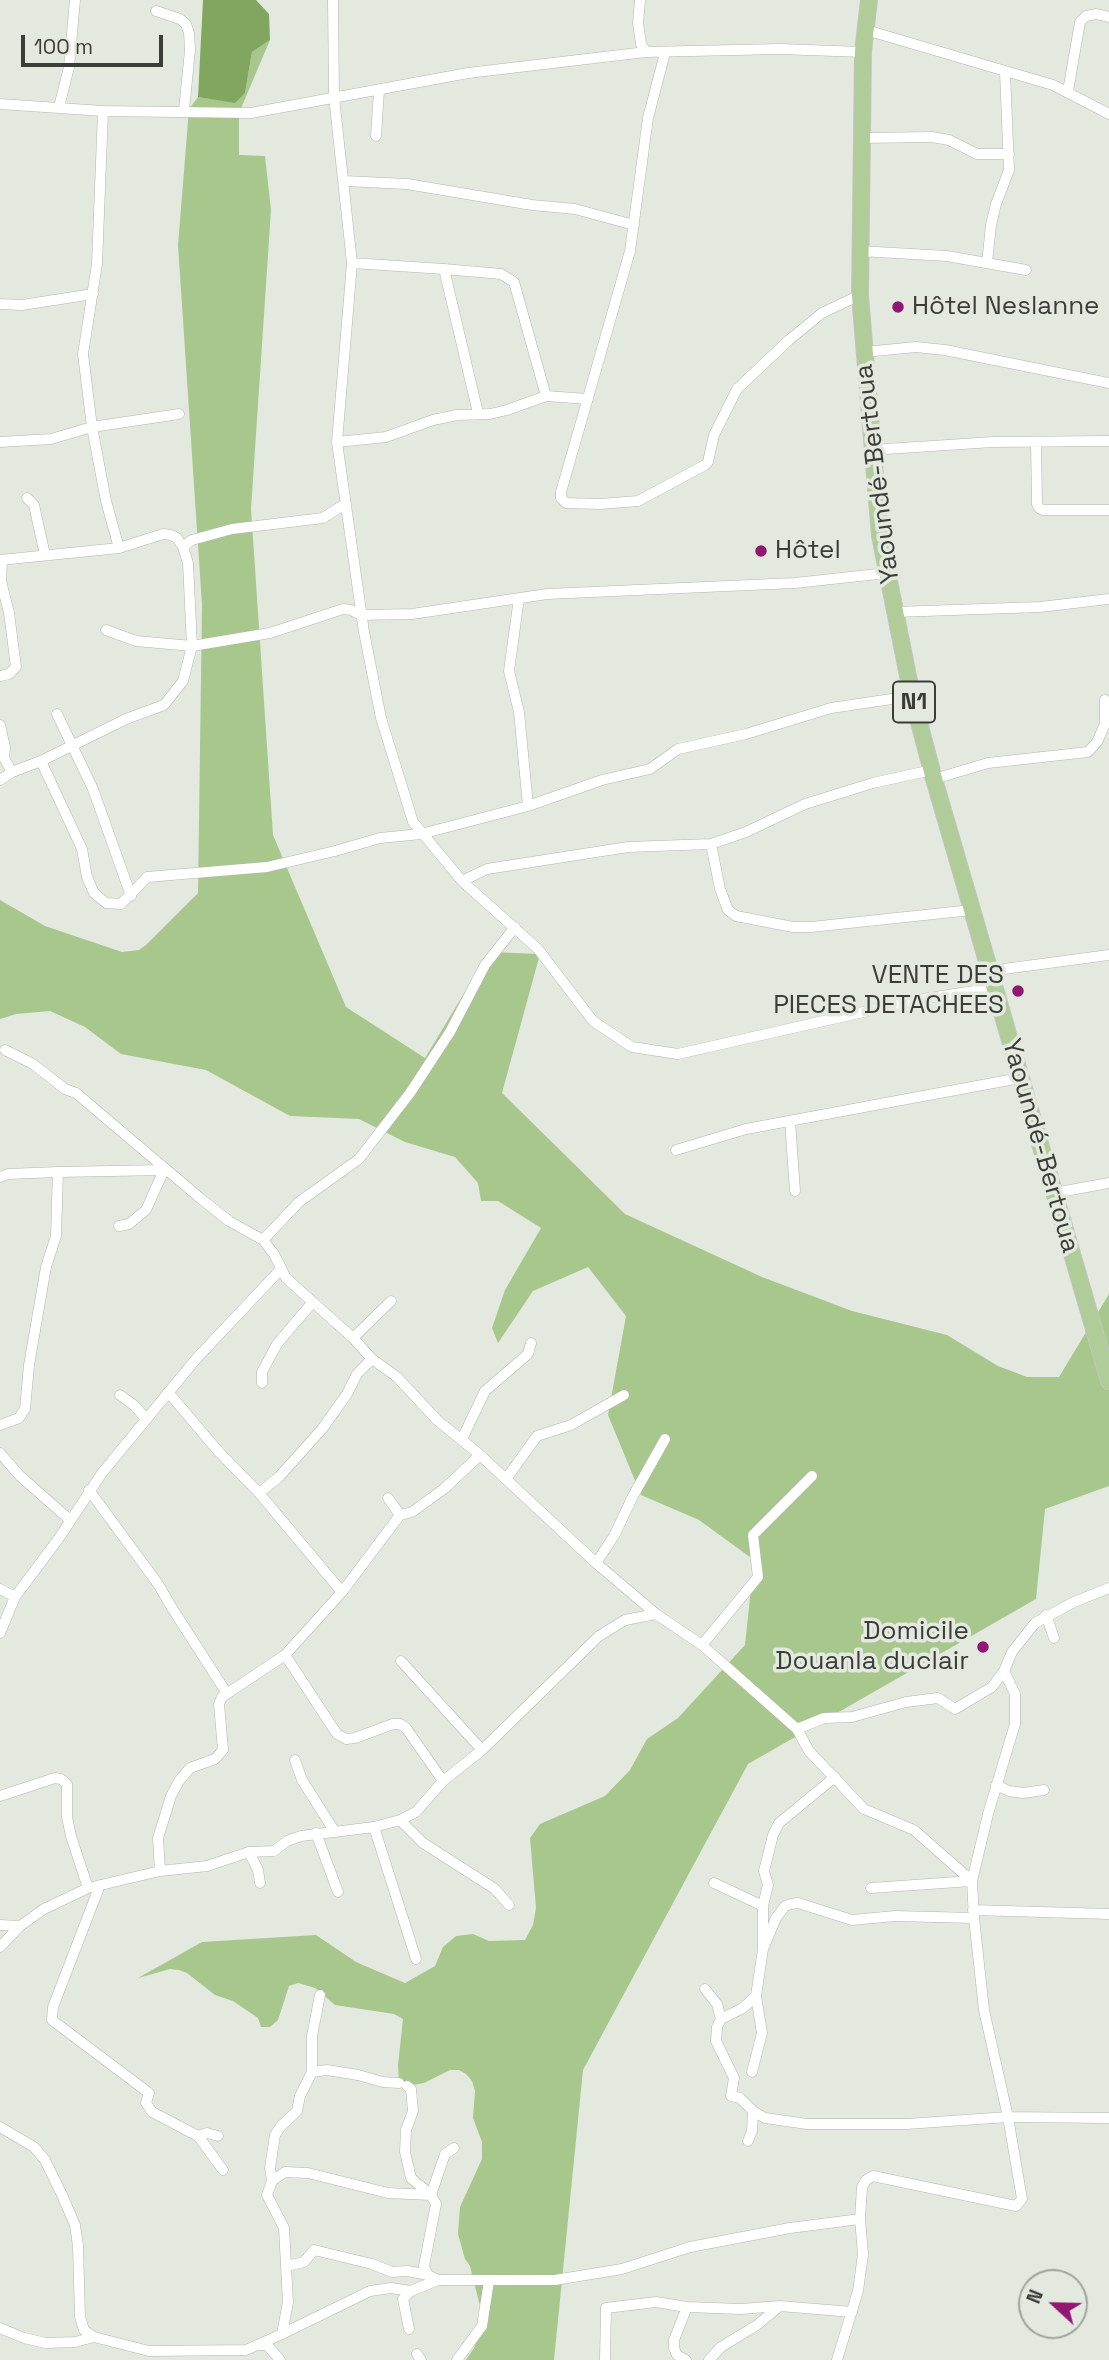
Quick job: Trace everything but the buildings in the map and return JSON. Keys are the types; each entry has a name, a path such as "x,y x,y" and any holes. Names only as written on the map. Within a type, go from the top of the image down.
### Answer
{"highway":[{"name":"Yaoundé-Bertoua","path":"869,0 863,52 859,251 864,352 880,536 912,696 933,774 1109,1381"}],"street":[{"path":"59,107 69,67 75,0"},
{"path":"333,0 334,97 352,263 337,442 361,615 381,718 407,806 421,834 462,881 538,949 593,1021 632,1048 678,1054 916,1000 994,988"},
{"path":"640,0 638,23 641,44 646,52"},
{"path":"156,11 180,19 186,24 189,33 184,110"},
{"path":"1068,91 1080,22 1086,16 1096,14 1109,17"},
{"path":"866,30 1068,91 1109,114"},
{"path":"0,104 103,111 251,113 468,73 646,52 780,49 863,52"},
{"path":"665,53 648,118 630,251 561,498 566,503 600,504 638,500 705,465 714,435 737,389 822,313 860,295"},
{"path":"987,263 991,225 1009,170 1005,72"},
{"path":"376,136 379,91"},
{"path":"103,111 100,220 93,294 83,354 92,427 106,501 119,548"},
{"path":"861,138 932,136 949,140 977,154 1009,154"},
{"path":"344,181 407,184 575,209 634,225"},
{"path":"859,251 947,256 1026,270"},
{"path":"352,263 501,274 514,282 546,396"},
{"path":"444,269 478,413"},
{"path":"0,304 22,305 93,294"},
{"path":"864,352 916,347 945,350 1109,383"},
{"path":"337,442 386,437 433,420 478,413 491,414 546,396 589,399"},
{"path":"0,442 51,439 92,427 179,414"},
{"path":"872,450 993,442 1109,441"},
{"path":"1036,443 1039,508 1109,510"},
{"path":"27,498 34,505 45,555"},
{"path":"183,547 191,540 232,529 323,518 340,507 346,508"},
{"path":"0,676 9,674 16,667 9,613 1,581 1,560 119,548 163,534 177,538 188,563 192,646 183,681 164,705 126,719 0,780"},
{"path":"106,630 136,641 192,646 270,633 342,609 361,615 412,614 547,594 657,587 795,583 887,573"},
{"path":"519,598 509,671 519,712 528,806"},
{"path":"895,612 1040,607 1109,599"},
{"path":"41,761 82,849 87,877 94,893 106,903 121,904 147,877 267,867 335,852 380,838 421,834 528,806 602,780 650,769 678,749 746,734 831,708 912,696"},
{"path":"462,881 487,869 628,847 711,844 746,832 805,804 873,783 988,763 1088,752 1097,742 1105,724 1105,700"},
{"path":"57,713 93,789 131,896"},
{"path":"0,725 5,747 4,758 12,772"},
{"path":"711,844 720,889 728,910 736,916 793,927 811,927 972,910"},
{"path":"263,1240 299,1202 359,1160 410,1094 450,1032 485,965 514,927"},
{"path":"989,971 1109,956"},
{"path":"5,1050 33,1064 65,1089 76,1093 164,1170 229,1221 263,1240 274,1254 286,1278 312,1303 353,1338 372,1359 397,1377 437,1420 480,1455 596,1563 656,1614 702,1645 797,1729 809,1751 864,1809 914,1830 972,1881"},
{"path":"676,1150 746,1129 1020,1078"},
{"path":"790,1121 795,1191"},
{"path":"0,1177 8,1174 164,1170"},
{"path":"120,1226 129,1224 146,1210 164,1170"},
{"path":"0,1425 19,1418 25,1409 29,1365 55,1236 58,1172"},
{"path":"1054,1193 1109,1184"},
{"path":"0,1633 15,1597 89,1490 145,1418 281,1269"},
{"path":"353,1338 391,1301"},
{"path":"262,1383 262,1372 277,1343 312,1303"},
{"path":"462,1439 485,1391 528,1354 531,1343"},
{"path":"259,1493 279,1477 323,1429 357,1374 372,1359"},
{"path":"168,1392 218,1451 259,1493 342,1592"},
{"path":"120,1395 145,1418"},
{"path":"506,1479 537,1436 571,1425 624,1395"},
{"path":"596,1563 614,1536 633,1496 666,1439"},
{"path":"0,1452 20,1476 69,1520"},
{"path":"160,1871 157,1852 159,1838 171,1796 190,1768 215,1759 223,1750 219,1704 226,1692 285,1655 342,1592 400,1515 412,1513 445,1489 480,1455"},
{"path":"702,1645 758,1577 754,1535 812,1476"},
{"path":"89,1490 158,1584 226,1692"},
{"path":"388,1498 400,1515"},
{"path":"0,1588 15,1597"},
{"path":"797,1729 824,1718 852,1717 938,1698 955,1709 992,1687 1022,1638 1046,1615 1109,1588"},
{"path":"0,1947 20,1926 44,1909 88,1888 160,1871 207,1866 249,1852 274,1851 288,1841 316,1833 374,1827 400,1820 416,1812 443,1780 482,1749 599,1636 625,1620 656,1614"},
{"path":"1046,1615 1054,1638"},
{"path":"285,1655 337,1734 346,1739 355,1738 400,1724 406,1728 443,1780"},
{"path":"401,1661 482,1749"},
{"path":"837,2360 858,2291 863,2254 860,2219 862,2186 866,2179 873,2176 1016,2206 1022,2199 1008,2117 984,2010 973,1914 972,1881 996,1785 1015,1724 1015,1694 1004,1671"},
{"path":"295,1760 302,1780 335,1832"},
{"path":"752,2072 762,2033 756,1996 763,1949 763,1906 768,1885 764,1871 773,1835 779,1823 835,1777"},
{"path":"0,1796 55,1778 67,1784 69,1826 88,1888"},
{"path":"996,1785 1023,1793 1044,1790"},
{"path":"400,1820 423,1843 495,1889 509,1905"},
{"path":"374,1827 416,1959"},
{"path":"316,1833 338,1892"},
{"path":"249,1852 258,1870 260,1884"},
{"path":"871,1888 972,1881"},
{"path":"714,1883 763,1906"},
{"path":"100,1885 53,2007 52,2020 149,2093 146,2103 152,2112 198,2136 223,2170"},
{"path":"763,1949 776,1918 785,1906 798,1903 852,1920 973,1914 1109,1914"},
{"path":"0,1925 20,1926"},
{"path":"705,1989 717,2004 721,2018 716,2041 734,2077 732,2096 740,2098 765,2118 807,2124 908,2124 1008,2117 1109,2118"},
{"path":"282,2334 288,2302 284,2228 268,2195 272,2181 270,2168 275,2135 297,2111 300,2096 312,2072 312,2036 320,1995"},
{"path":"721,2018 743,2008 756,1996"},
{"path":"312,2072 327,2070 358,2075 403,2084 411,2089 412,2110 406,2130 405,2152 411,2178 431,2195 436,2204 424,2266 433,2278"},
{"path":"748,2141 752,2131 753,2111"},
{"path":"0,2127 34,2147 45,2160 62,2195 75,2225 80,2316 84,2330 94,2337 149,2351 246,2355 256,2345 370,2291 391,2288 411,2291"},
{"path":"198,2136 207,2133 218,2136"},
{"path":"431,2195 445,2154 454,2148"},
{"path":"272,2181 285,2172 308,2173 388,2193 431,2195"},
{"path":"286,2266 304,2262 314,2250 372,2264 392,2272 408,2272 433,2278 555,2280 622,2269 690,2247 790,2228 860,2219"},
{"path":"409,2329 403,2298 433,2278"},
{"path":"457,2360 482,2326 489,2281"},
{"path":"605,2360 606,2308 656,2302 687,2307 741,2309 780,2306 852,2312"},
{"path":"709,2360 721,2347 757,2325 780,2306"},
{"path":"686,2360 677,2354 674,2340 687,2307"},
{"path":"0,2328 24,2339 46,2343 75,2342 94,2337"},
{"path":"256,2345 267,2345 280,2360"}],"shaded area":[{"path":"203,0 256,0 269,14 270,40 252,52 245,93 235,103 198,97"},
{"path":"270,40 239,113 239,155 265,156 271,210 251,509 273,835 346,1007 425,1058 489,952 540,954 502,1093 625,1214 762,1277 852,1311 947,1335 998,1366 1027,1377 1059,1377 1109,1294 1109,1486 1045,1509 1036,1599 748,1764 583,2070 554,2360 466,2360 484,2322 470,2266 465,2259 458,2234 460,2207 482,2159 482,2142 473,2118 475,2091 466,2074 459,2070 450,2070 424,2083 407,2086 399,2083 398,2065 403,2019 394,2014 335,2005 315,1988 298,1983 289,1986 278,2020 270,2027 261,2027 258,2018 233,2001 215,1995 187,1973 170,1969 138,1978 202,1942 316,1935 356,1962 405,1983 435,1966 443,1947 456,1936 473,1934 489,1941 525,1940 533,1925 536,1908 530,1838 540,1824 605,1796 630,1770 647,1739 678,1718 745,1645 754,1560 699,1520 641,1495 608,1415 626,1316 588,1267 533,1291 498,1343 492,1328 505,1290 541,1228 498,1201 481,1201 478,1183 455,1157 405,1142 359,1119 290,1116 206,1070 121,1054 85,1027 50,1011 16,1014 0,1019 0,900 45,926 122,952 139,950 146,945 198,893 202,605 178,245 189,109 198,97 235,102 245,93 252,52"}],"place":[{"name":"Hôtel Neslanne","path":"898,307"},
{"name":"Hôtel","path":"761,551"},
{"name":"VENTE DES PIECES DETACHEES","path":"1018,991"},
{"name":"Domicile Douanla duclair","path":"983,1647"}]}
